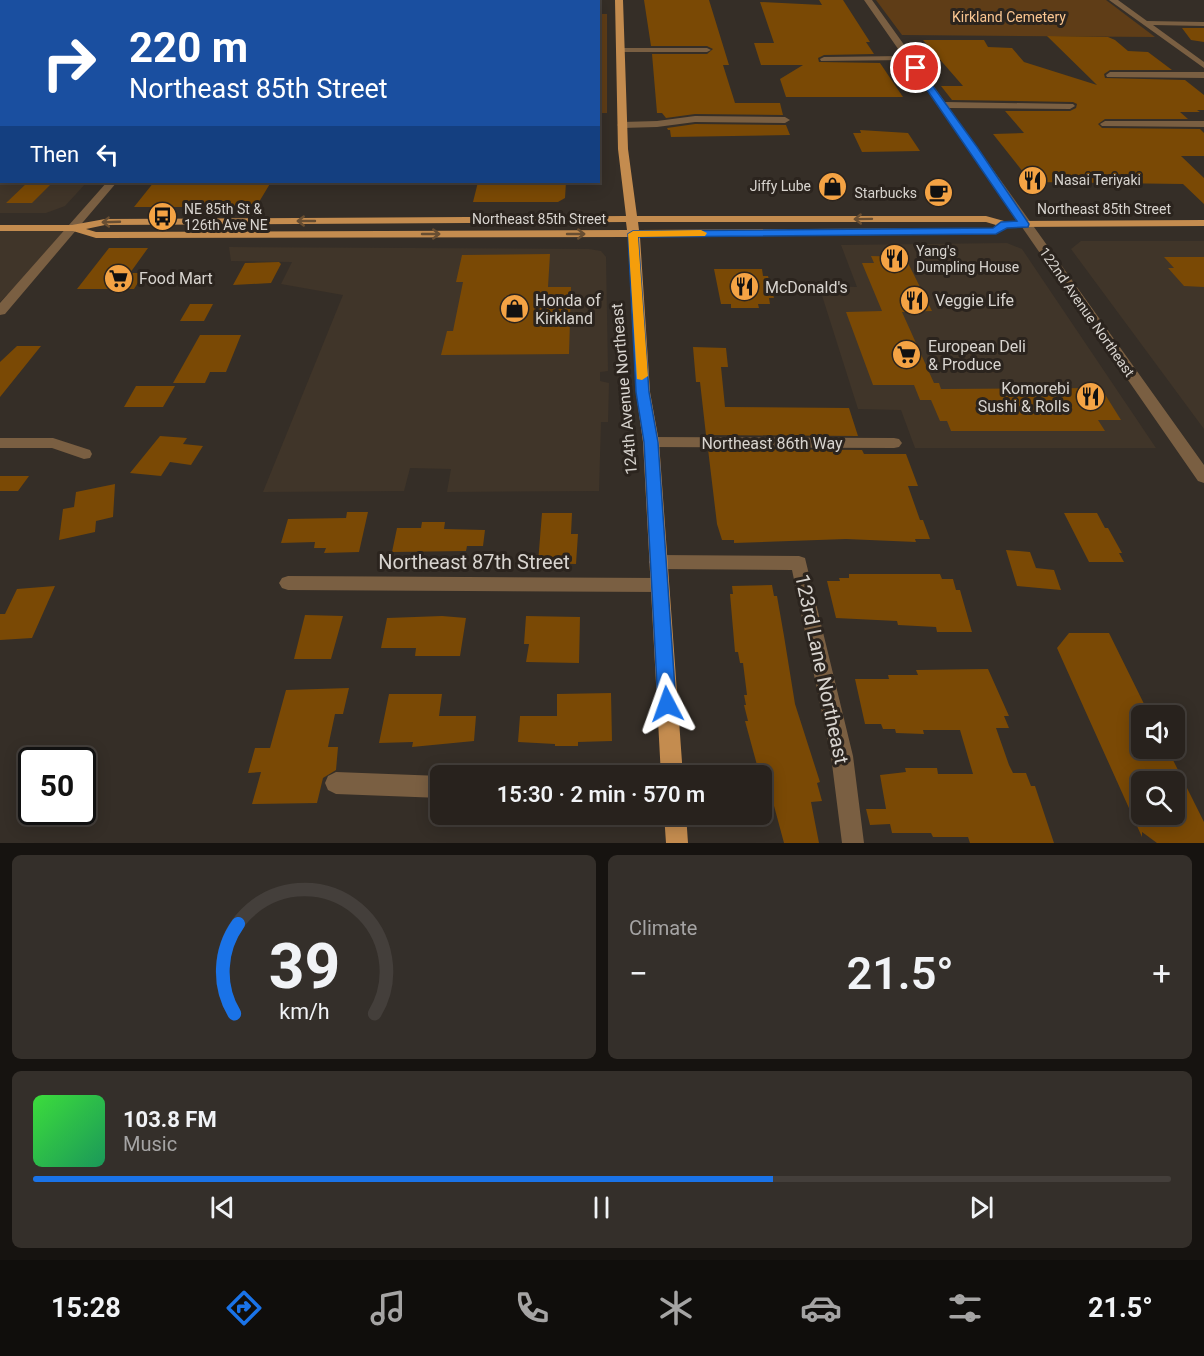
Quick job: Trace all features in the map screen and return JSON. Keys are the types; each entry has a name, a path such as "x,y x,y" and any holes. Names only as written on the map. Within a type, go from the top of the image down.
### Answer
{"main road":[{"name":"124th Avenue Northeast","path":"619,0 622,125 633,234 643,392 651,442 671,765"},
{"name":"Northeast 85th Street","path":"0,228 72,228 105,222 631,219 986,219 1004,225 1204,223"},
{"path":"189,235 208,228 254,228 274,221"},
{"path":"329,234 346,228 392,228 411,221"},
{"name":"Northeast 85th Street","path":"72,228 96,235 633,234 996,231 1004,225"},
{"path":"675,825 676,843"}],"street":[{"name":"122nd Avenue Northeast","path":"868,0 1204,477"},
{"path":"1113,0 1204,66"},
{"path":"1144,23 1204,24"},
{"path":"620,50 707,50"},
{"path":"824,59 908,58"},
{"path":"1110,75 1204,75"},
{"path":"943,105 1070,106"},
{"path":"622,125 657,124 694,119 785,120"},
{"path":"1105,124 1204,124"},
{"path":"0,311 111,183"},
{"name":"Northeast 86th Way","path":"651,442 894,443"},
{"path":"0,443 53,443 84,454"},
{"name":"123rd Lane Northeast","path":"658,562 799,563 842,756 853,843"},
{"name":"Northeast 87th Street","path":"288,583 659,585"},
{"path":"336,783 430,787"}],"shaded area":[{"path":"0,183 86,183 65,206 46,213 0,213"},
{"path":"0,228 72,228 0,302"},
{"path":"1081,241 1204,241 1204,429 1071,249"},
{"path":"1007,243 1022,249 1156,448 915,448 901,410 858,409 819,286 857,287 841,245"},
{"path":"229,247 589,249 601,251 606,257 608,371 600,372 600,381 609,383 608,422 601,422 599,491 447,492 451,469 410,468 404,491 263,492 343,295 281,284 292,262 231,261"}],"green space":[{"name":"Kirkland Cemetery","path":"876,0 1106,0 1155,37 902,35"},
{"path":"600,14 607,14 607,113 600,113"}],"building":[{"path":"644,0 709,0 729,65 723,65 735,103 780,103 783,115 695,114 666,118 662,113 657,113 652,54 707,54 713,49 707,46 651,46"},
{"path":"819,0 843,0 870,42 866,42 874,54 824,55 818,58 819,62 880,63 903,97 786,97 780,79 803,65 761,65 754,43 774,43 760,2 822,5"},
{"path":"1182,28 1204,28 1204,42 1191,40"},
{"path":"1047,36 1108,37 1128,51 1148,52 1172,70 1110,70 1104,74 1105,78 1185,80 1204,95 1204,110 1180,112 1188,119 1105,119 1098,124 1102,128 1200,129 1204,133 1204,156 1181,156 1204,178 1204,204 1183,184 1031,182 993,134 1024,133 1005,111 1070,111 1076,108 1077,104 1073,102 952,100 941,86 963,86 923,40 984,40 988,47 1012,48 1024,62 1097,85"},
{"path":"695,124 786,125 790,135 671,137 670,130 667,128"},
{"path":"860,130 908,133 920,151 862,152 853,133 861,133"},
{"path":"27,183 52,183 32,203 6,203"},
{"path":"153,183 270,183 256,207 134,207"},
{"path":"478,183 566,183 565,198 558,202 473,202"},
{"path":"109,248 148,248 130,273 144,273 134,289 77,289"},
{"name":"Honda of Kirkland","path":"550,254 548,287 571,287 569,354 441,355 447,331 453,331 463,282 456,282 462,255"},
{"path":"871,256 905,257 932,311 902,312 934,383 939,383 941,389 1101,388 1121,420 1098,420 1105,431 951,431 947,421 940,421 931,400 920,400 914,385 873,385 846,312 882,311 862,263 874,263"},
{"path":"1164,257 1204,257 1204,287 1184,286 1168,268 1174,268"},
{"path":"279,262 281,264 271,283 233,285 245,263"},
{"name":"McDonald's","path":"714,269 762,269 763,276 768,276 774,298 769,298 770,304 758,304 759,308 731,308 731,304 721,304"},
{"path":"190,304 213,304 204,321 180,321"},
{"path":"200,335 241,335 226,372 210,372 205,383 173,383"},
{"path":"17,346 41,346 0,397 0,362"},
{"path":"693,347 726,348 728,367 721,367 725,407 849,408 858,436 706,435 700,382 696,382"},
{"path":"136,386 175,386 163,407 124,407"},
{"path":"160,436 187,438 183,444 203,446 191,465 170,462 161,476 130,473"},
{"path":"708,449 862,450 864,454 906,454 918,486 908,486 920,520 923,520 930,539 915,539 916,542 846,539 734,543 734,540 722,540 717,524"},
{"path":"0,476 29,476 18,491 0,491"},
{"path":"115,484 113,517 96,521 95,532 59,540 63,509 74,507 76,492"},
{"path":"347,512 368,512 359,552 324,553 326,548 314,548 315,542 281,543 288,519 346,518"},
{"path":"542,513 572,513 571,534 578,534 576,564 538,563"},
{"path":"1064,513 1097,513 1122,553 1119,553 1124,562 1089,562"},
{"path":"422,522 445,522 444,529 485,530 483,546 467,546 466,551 392,552 397,528 421,528"},
{"path":"1006,550 1030,552 1036,568 1054,570 1061,590 1017,586"},
{"path":"849,574 940,574 942,579 953,579 956,590 960,590 972,632 937,632 936,627 898,625 897,621 836,618 827,581 840,581 839,578 849,578"},
{"path":"772,585 774,596 777,596 795,704 820,782 817,783 822,801 811,802 819,843 784,843 772,798 772,765 757,765 745,721 748,721 744,705 746,705 744,695 747,695 743,663 740,663 738,652 735,652 730,594 733,594 732,586"},
{"path":"55,586 32,638 0,640 0,614 5,614 17,589"},
{"path":"305,615 343,616 331,659 294,659"},
{"path":"442,616 466,618 460,656 415,656 416,648 381,648 387,618"},
{"path":"526,616 580,617 579,663 526,662 529,644 524,644"},
{"path":"1069,633 1109,633 1145,705 1131,705 1131,759 1172,759 1178,771 1131,771 1131,813 1057,648"},
{"path":"988,669 1009,716 1004,716 1009,728 996,728 1009,765 1013,773 1026,773 1031,786 1035,786 1054,843 970,843 968,837 933,837 931,833 892,833 890,824 870,825 866,809 886,809 880,775 906,772 905,768 937,768 938,774 973,774 960,730 923,730 924,734 896,733 895,729 883,729 881,724 865,724 855,679 889,679 888,675 918,675 916,670"},
{"path":"349,688 343,714 335,714 328,747 338,747 336,770 323,778 317,803 252,804 261,772 248,773 255,748 270,748 286,690"},
{"path":"611,693 612,741 578,742 578,746 518,742 520,716 557,716 557,694"},
{"path":"389,694 442,694 439,716 476,716 474,741 412,747 413,742 379,743"},
{"path":"1185,784 1204,822 1204,843 1157,843 1142,832 1142,837 1137,825 1185,825"}],"slow traffic":[{"path":"642,376 633,234 701,233"}],"place":[{"name":"Nasai Teriyaki","path":"1033,180"},
{"name":"Jiffy Lube","path":"832,186"},
{"name":"Starbucks","path":"938,193"},
{"name":"NE 85th St & 126th Ave NE","path":"163,217"},
{"name":"Yang's Dumpling House","path":"895,259"},
{"name":"Food Mart","path":"118,278"},
{"name":"McDonald's","path":"744,287"},
{"name":"Veggie Life","path":"914,300"},
{"name":"Honda of Kirkland","path":"514,309"},
{"name":"European Deli & Produce","path":"907,355"},
{"name":"Komorebi Sushi & Rolls","path":"1091,397"}],"route":[{"path":"667,704 651,442 643,392 633,234 996,231 1004,225 1024,224 916,68"}]}
